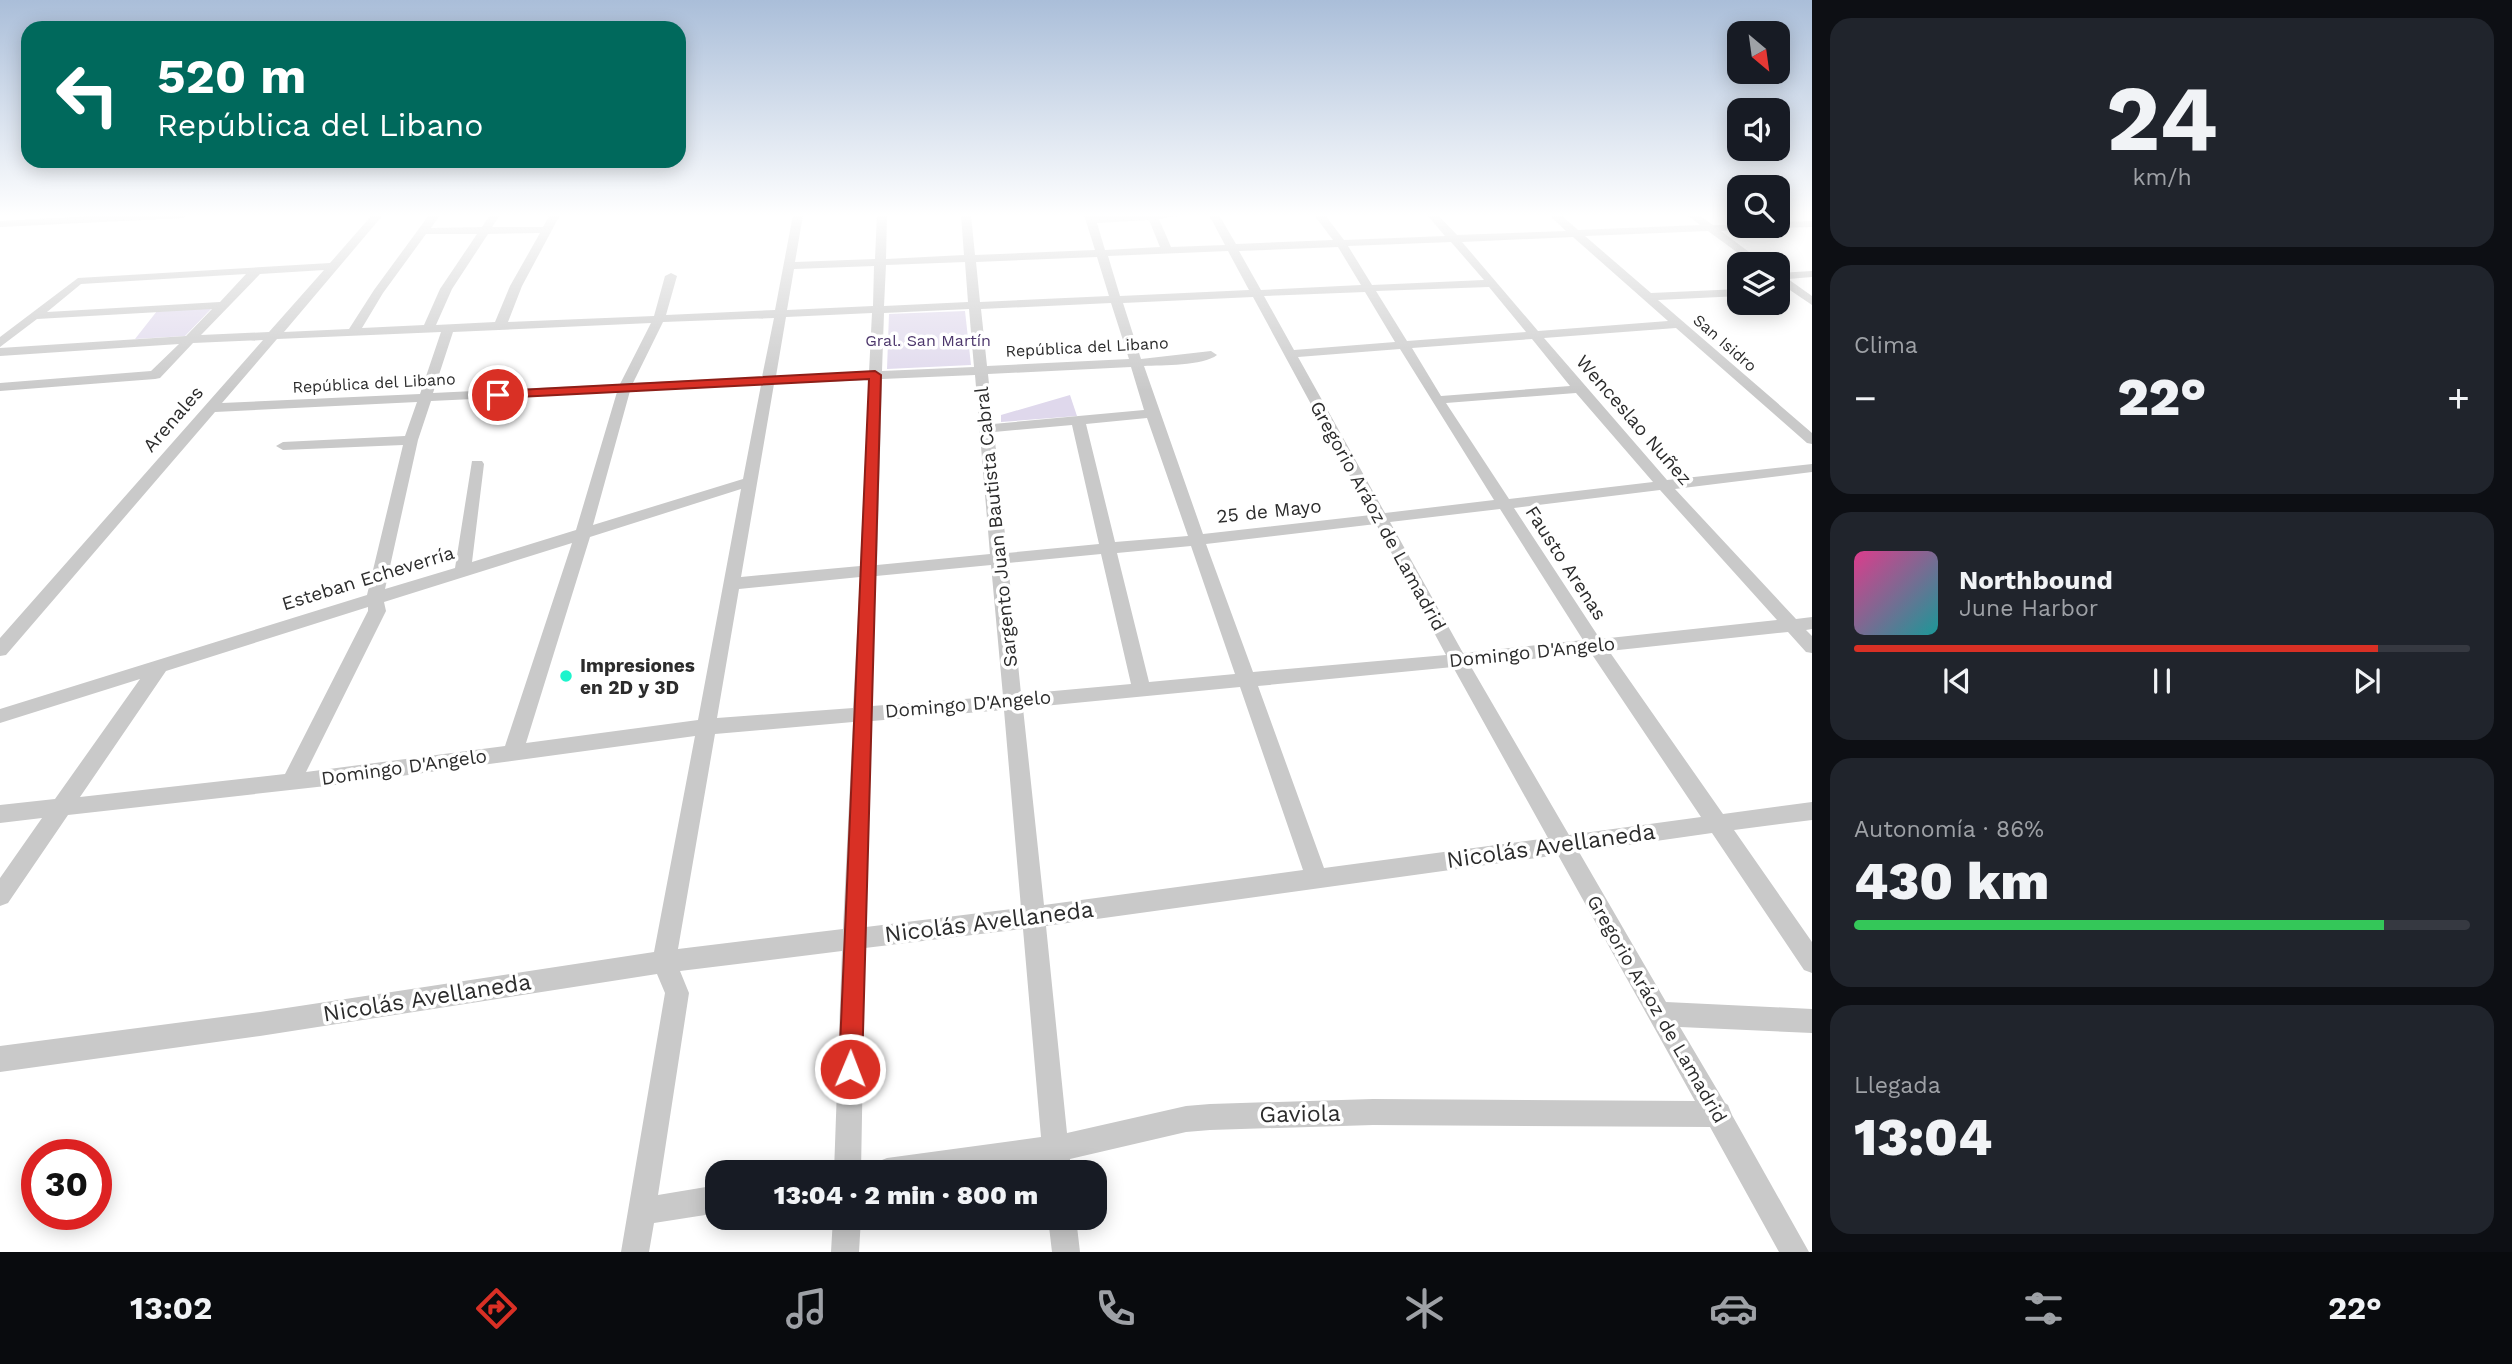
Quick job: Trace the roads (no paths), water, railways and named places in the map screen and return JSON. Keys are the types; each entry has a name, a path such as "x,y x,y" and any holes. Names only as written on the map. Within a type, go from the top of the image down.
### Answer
{"street":[{"path":"0,343 78,281 201,273"},
{"path":"0,387 155,375 254,273"},
{"name":"Arenales","path":"0,650 327,273"},
{"path":"353,333 392,273"},
{"path":"428,330 446,289 456,273"},
{"path":"500,326 523,273"},
{"path":"635,1252 677,993 664,962 704,727 788,273"},
{"path":"848,1160 853,939 879,273"},
{"name":"Sargento Juan Bautista Cabral","path":"972,273 1057,1160"},
{"path":"1107,273 1196,540 1317,878"},
{"name":"Gregorio Aráoz de Lamadrid","path":"1247,273 1561,844 1719,1114 1795,1252"},
{"name":"Fausto Arenas","path":"1360,273 1402,346 1503,505 1812,962"},
{"name":"Wenceslao Nuñez","path":"1485,273 1580,389 1812,647"},
{"name":"San Isidro","path":"1621,273 1812,440"},
{"path":"1790,275 1812,274"},
{"path":"513,753 583,533 625,387 659,319 671,276"},
{"path":"0,352 188,340 1493,282"},
{"path":"1790,285 1812,301"},
{"path":"1790,290 1796,290"},
{"path":"1648,297 1727,293"},
{"path":"34,316 223,305"},
{"path":"1289,354 1678,324"},
{"path":"291,782 377,611 375,598 411,440 422,399 448,329"},
{"name":"República del Libano","path":"208,408 1136,363 1211,355"},
{"path":"1437,400 1580,389"},
{"path":"985,429 1152,413"},
{"path":"1078,420 1141,689"},
{"path":"283,446 411,440"},
{"path":"463,570 477,464"},
{"name":"25 de Mayo","path":"730,584 999,561 1196,540 1812,468"},
{"name":"Esteban Echeverría","path":"0,716 748,482"},
{"name":"Domingo D'Angelo","path":"0,814 291,782 704,727 1013,702 1812,623"},
{"path":"0,896 160,665"},
{"name":"Nicolás Avellaneda","path":"0,1059 260,1024 664,962 1033,917 1812,811"},
{"path":"1661,1014 1812,1021"},
{"name":"Gaviola","path":"1060,1160 1186,1119 1223,1116 1362,1112 1719,1114"},
{"path":"642,1211 705,1201"},
{"path":"845,1252 846,1230"},
{"path":"1063,1230 1066,1252"}],"place":[{"name":"Impresiones en 2D y 3D","path":"566,676"}],"park label":[{"name":"Gral. San Martín","path":"928,340"}]}
